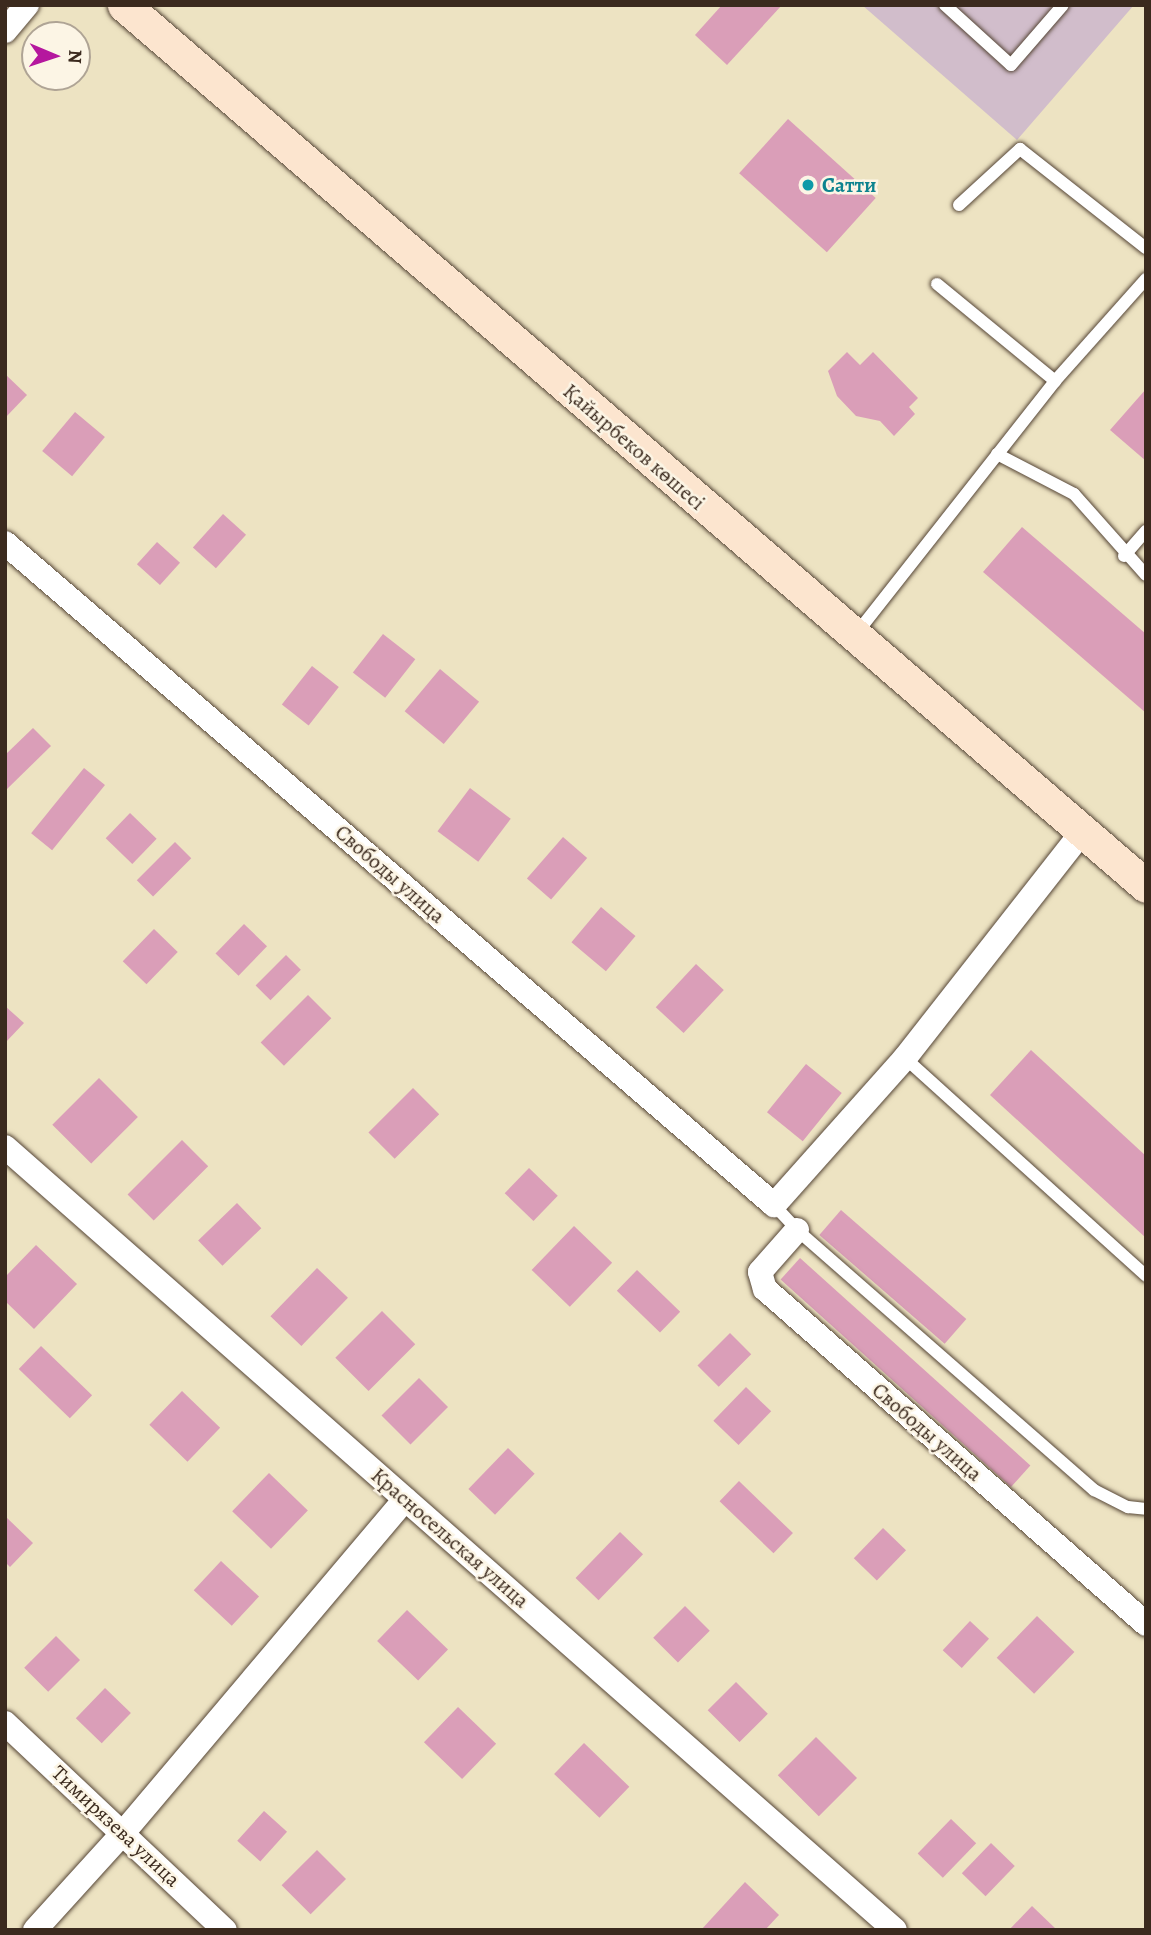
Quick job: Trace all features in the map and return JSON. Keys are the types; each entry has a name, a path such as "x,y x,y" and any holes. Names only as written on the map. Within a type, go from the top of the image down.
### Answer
{"main road":[{"name":"Қайырбеков көшесі","path":"124,5 1146,886"}],"street":[{"path":"5,31 27,5"},
{"name":"Свободы улица","path":"5,543 774,1205"},
{"path":"774,1205 905,1058 1083,831"},
{"name":"Красносельская улица","path":"5,1147 895,1930"},
{"name":"Свободы улица","path":"797,1230 760,1272 765,1289 1146,1625"},
{"path":"35,1930 123,1833 405,1499"},
{"name":"Тимирязева улица","path":"5,1723 225,1930"}],"lane":[{"path":"945,5 1011,65 1063,5"},
{"path":"959,205 1020,149 1146,248"},
{"path":"854,637 1055,381 1146,279"},
{"path":"937,284 1055,381"},
{"path":"998,454 1074,495 1124,556 1146,575"},
{"path":"1124,556 1146,531"},
{"path":"905,1058 1146,1276"},
{"path":"774,1205 797,1230 1094,1490 1128,1507 1146,1509"}],"shaded area":[{"path":"862,5 1134,5 1017,140"}],"building":[{"path":"722,5 782,5 727,65 695,35"},
{"name":"Сатти","path":"788,119 876,198 827,252 739,173"},
{"path":"847,352 860,365 873,352 918,398 909,407 915,414 894,436 880,421 856,416 837,396 828,371"},
{"path":"5,374 27,395 5,418"},
{"path":"1146,389 1146,461 1110,430"},
{"path":"75,412 105,437 72,476 42,451"},
{"path":"223,514 246,535 216,568 193,547"},
{"path":"1022,527 1146,634 1146,713 983,572"},
{"path":"157,542 180,563 160,585 137,564"},
{"path":"383,634 415,659 385,698 353,673"},
{"path":"312,666 339,687 309,726 282,705"},
{"path":"440,669 479,702 444,744 405,711"},
{"path":"33,728 51,746 5,791 5,755"},
{"path":"84,768 105,785 52,850 31,833"},
{"path":"470,788 511,819 478,862 438,831"},
{"path":"130,813 157,839 132,864 106,838"},
{"path":"563,837 587,858 551,900 527,879"},
{"path":"175,842 191,858 153,896 137,880"},
{"path":"601,907 635,936 606,971 571,942"},
{"path":"244,924 267,946 239,976 216,953"},
{"path":"154,929 178,952 146,984 123,961"},
{"path":"286,955 301,970 270,1000 256,985"},
{"path":"696,964 724,990 684,1033 656,1007"},
{"path":"308,995 331,1018 284,1066 261,1042"},
{"path":"5,1006 24,1023 5,1043"},
{"path":"1031,1050 1146,1156 1146,1238 990,1095"},
{"path":"806,1064 842,1093 803,1141 767,1112"},
{"path":"99,1078 138,1117 91,1164 52,1125"},
{"path":"413,1088 439,1114 395,1159 368,1133"},
{"path":"182,1140 208,1166 154,1221 128,1194"},
{"path":"529,1168 558,1196 533,1221 505,1193"},
{"path":"237,1203 261,1228 222,1266 198,1241"},
{"path":"841,1210 966,1319 945,1344 819,1235"},
{"path":"574,1226 612,1263 570,1307 532,1270"},
{"path":"36,1245 77,1284 34,1329 5,1301 5,1277"},
{"path":"800,1258 1030,1465 1011,1487 781,1280"},
{"path":"317,1268 348,1298 301,1346 270,1316"},
{"path":"637,1270 680,1312 660,1333 617,1291"},
{"path":"382,1311 415,1344 369,1391 335,1358"},
{"path":"730,1333 751,1354 719,1387 697,1366"},
{"path":"41,1346 92,1395 70,1418 19,1369"},
{"path":"419,1378 448,1407 411,1444 382,1415"},
{"path":"746,1387 771,1411 739,1445 713,1421"},
{"path":"182,1391 220,1428 187,1462 149,1425"},
{"path":"508,1448 535,1474 495,1515 468,1489"},
{"path":"269,1473 308,1511 271,1549 232,1511"},
{"path":"739,1481 793,1533 774,1553 720,1501"},
{"path":"5,1516 33,1543 10,1567 5,1562"},
{"path":"883,1528 906,1550 877,1580 854,1558"},
{"path":"620,1532 643,1554 599,1600 576,1578"},
{"path":"221,1561 259,1596 232,1626 194,1590"},
{"path":"685,1606 710,1631 678,1663 653,1638"},
{"path":"407,1610 448,1650 418,1681 377,1641"},
{"path":"1037,1616 1074,1652 1034,1694 997,1658"},
{"path":"970,1621 989,1639 962,1668 943,1650"},
{"path":"56,1636 80,1660 48,1692 24,1668"},
{"path":"736,1682 768,1714 740,1742 708,1710"},
{"path":"105,1688 131,1713 102,1743 76,1718"},
{"path":"458,1707 496,1744 462,1779 424,1742"},
{"path":"816,1737 857,1778 819,1816 778,1775"},
{"path":"584,1743 629,1787 599,1818 554,1774"},
{"path":"264,1811 287,1832 260,1861 237,1841"},
{"path":"951,1819 976,1843 943,1878 918,1854"},
{"path":"991,1843 1015,1866 986,1896 962,1873"},
{"path":"317,1850 346,1879 311,1914 282,1885"},
{"path":"745,1882 779,1915 765,1930 701,1930"},
{"path":"1032,1906 1057,1930 1009,1930"}],"place":[{"name":"Сатти","path":"808,185"}]}
